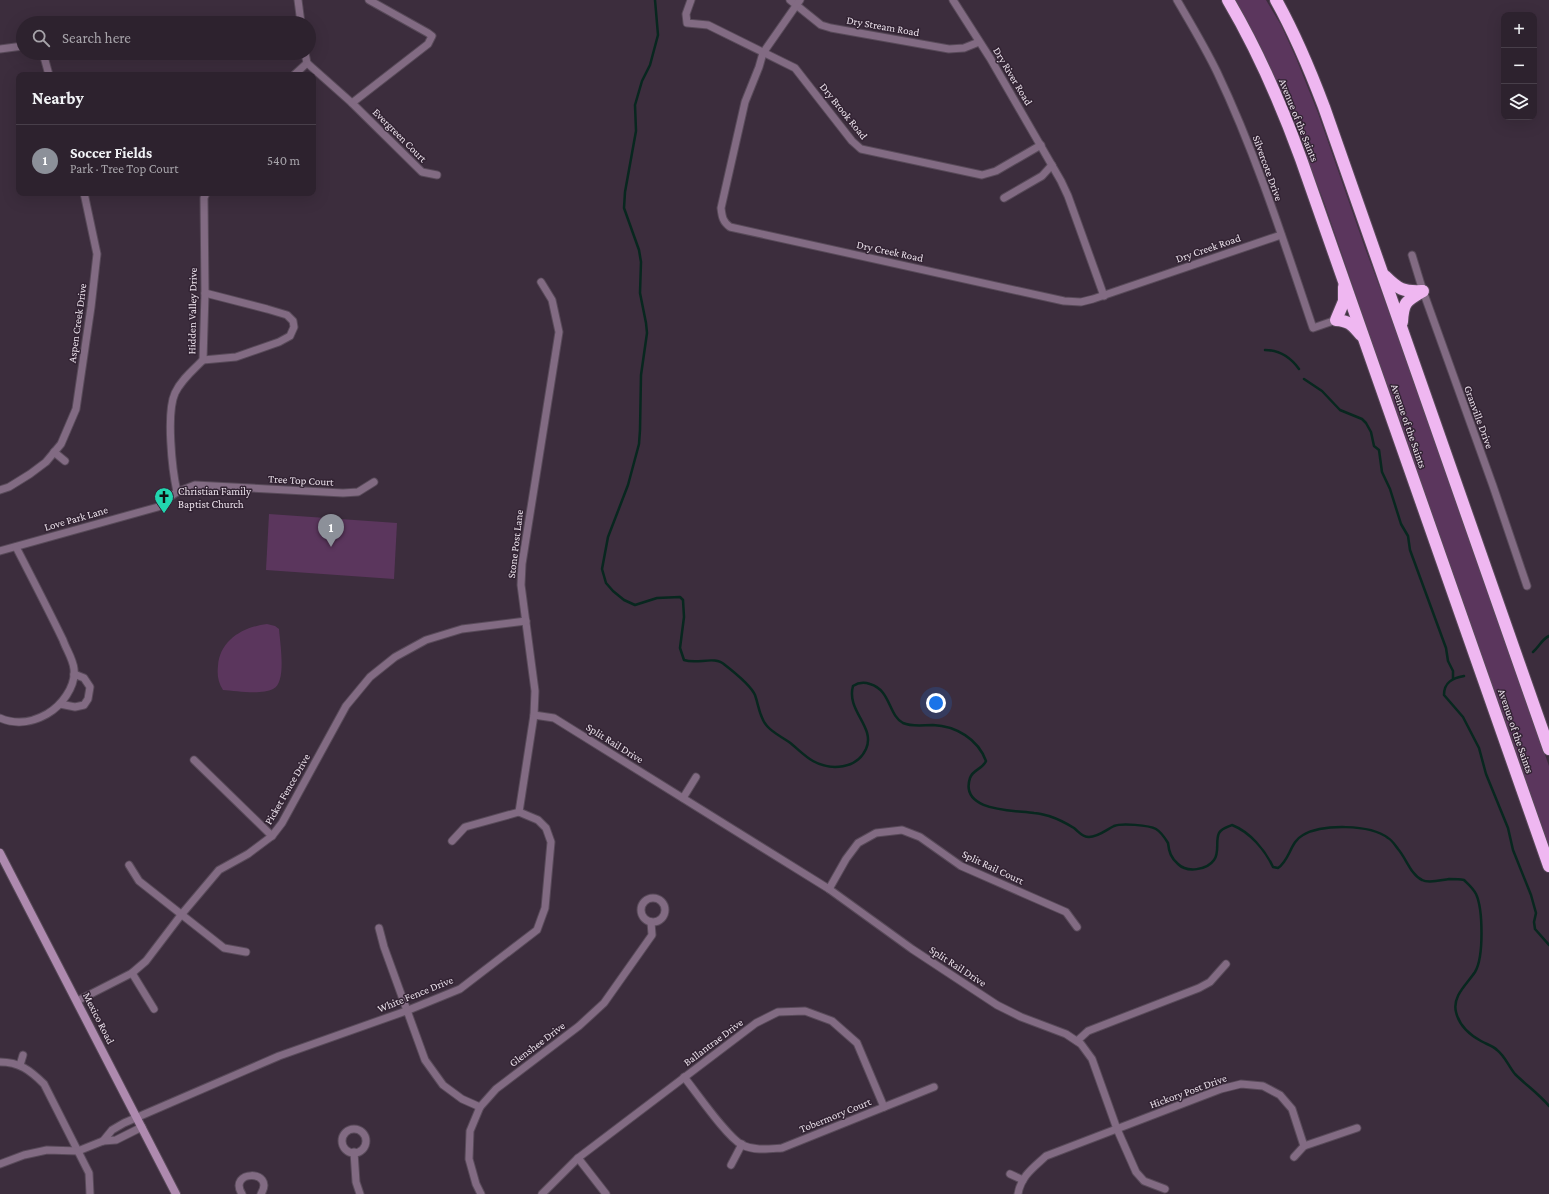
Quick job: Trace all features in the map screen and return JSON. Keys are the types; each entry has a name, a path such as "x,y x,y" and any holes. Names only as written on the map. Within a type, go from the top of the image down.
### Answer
{"highway":[{"name":"Avenue of the Saints","path":"1228,0 1257,54 1275,93 1301,159 1549,866"},
{"path":"1276,0 1293,32 1309,68 1383,273 1549,749"},
{"path":"1383,273 1395,286 1401,289 1408,292 1423,291"},
{"path":"1345,282 1344,302 1336,320 1345,320 1350,323 1364,339"},
{"path":"1402,328 1404,306 1409,299 1423,291"}],"street":[{"path":"298,0 300,16"},
{"path":"352,103 428,44 432,36 369,0"},
{"name":"Dry Brook Road","path":"691,0 686,14 687,23 708,25 795,68 852,141 861,149 982,175 996,171 1041,145"},
{"name":"Dry River Road","path":"953,0 1041,145 1068,196 1104,296"},
{"name":"Silvercote Drive","path":"1177,0 1216,72 1237,118 1256,165 1313,328 1336,320"},
{"name":"Dry Creek Road","path":"795,1 763,53 759,67 744,102 721,208 725,223 730,227 1064,301 1081,302 1104,296 1280,234"},
{"name":"Dry Stream Road","path":"795,1 821,25 831,28 949,49 964,48 979,42"},
{"path":"0,49 16,47"},
{"path":"46,60 48,72"},
{"path":"297,72 307,63 306,60"},
{"name":"Evergreen Court","path":"307,63 352,103 422,172 437,175"},
{"path":"1004,198 1042,176 1052,165"},
{"name":"Aspen Creek Drive","path":"0,490 9,487 46,462 60,444 76,409 92,307 97,254 85,196"},
{"name":"Hidden Valley Drive","path":"177,492 172,469 172,401 182,381 203,360 205,293 205,196"},
{"name":"Granville Drive","path":"1412,255 1423,291 1527,586"},
{"name":"Stone Post Lane","path":"519,812 534,715 535,691 521,585 522,564 558,332 552,300 541,282"},
{"path":"203,360 236,357 279,342 290,336 294,327 293,321 287,315 205,293"},
{"path":"54,452 65,462"},
{"name":"Tree Top Court","path":"177,492 195,485 343,493 358,492 374,482"},
{"path":"167,499 177,492"},
{"name":"Love Park Lane","path":"0,551 158,507"},
{"path":"0,718 4,720 21,722 36,720 53,710 60,704 69,690 74,674 71,659 16,547"},
{"name":"Picket Fence Drive","path":"77,1001 132,973 146,961 181,915 219,870 248,854 272,836 282,823 346,706 370,677 395,657 426,640 462,629 526,621"},
{"path":"60,704 75,707 84,705 88,699 90,687 84,678 74,674"},
{"name":"Split Rail Drive","path":"534,715 554,718 829,889 912,949 996,1005 1021,1017 1066,1034 1081,1044 1092,1059 1117,1129 1136,1172 1144,1181 1165,1190"},
{"path":"194,760 272,836"},
{"path":"683,798 696,777"},
{"path":"452,842 465,827 519,812"},
{"name":"White Fence Drive","path":"103,1141 112,1130 279,1056 406,1011 460,989 537,930 545,908 551,842 546,828 538,820 519,812"},
{"name":"Split Rail Court","path":"829,889 846,859 858,843 876,833 902,830 920,837 961,866 1066,912 1077,927"},
{"name":"Mexico Road","path":"0,853 176,1194"},
{"path":"130,864 139,881 224,948 246,952"},
{"name":"Glenshee Drive","path":"481,1194 476,1184 469,1159 470,1131 480,1107 496,1089 579,1026 604,1003 652,935 651,922"},
{"path":"379,928 406,1011 425,1060 443,1085 462,1098 480,1107"},
{"path":"1077,1041 1088,1031 1199,988 1210,982 1226,964"},
{"path":"132,973 154,1009"},
{"name":"Ballantrae Drive","path":"542,1194 578,1158 756,1023 778,1012 805,1011 832,1021 857,1043 884,1107"},
{"path":"20,1065 23,1055"},
{"path":"0,1062 10,1062 20,1065 33,1073 44,1084 89,1173 90,1194"},
{"name":"Tobermory Court","path":"684,1077 730,1135 742,1144 763,1150 782,1148 934,1087"},
{"name":"Hickory Post Drive","path":"1018,1194 1027,1172 1046,1156 1221,1089 1241,1084 1263,1086 1280,1095 1292,1109 1304,1146"},
{"path":"0,1164 24,1155 47,1150 78,1151 103,1141 116,1140 142,1127"},
{"path":"1294,1157 1304,1146 1357,1128"},
{"path":"731,1165 742,1144"},
{"path":"354,1152 356,1182 360,1194"},
{"path":"578,1158 606,1194"},
{"path":"1010,1174 1023,1180"},
{"path":"242,1194 239,1188 242,1180 245,1177 252,1175 262,1180 263,1188 261,1194"}],"shaded area":[{"path":"1234,0 1266,0 1281,25 1318,113 1549,766 1549,850 1424,494 1324,202 1281,92"},
{"path":"269,514 397,523 394,579 266,570"},
{"path":"267,624 275,626 279,629 282,662 280,679 277,685 273,689 262,692 223,690 219,681 218,666 223,649 234,636 241,632"}],"waterway":[{"path":"655,0 658,35 650,65 642,81 635,105 636,131 625,192 624,208 639,250 641,262 640,293 647,333 641,375 639,444 628,485 608,537 602,569 606,583 624,600 635,605 657,598 680,597 683,600 684,617 680,648 684,660 711,660 721,662 725,665 742,679 753,691 764,723 810,759 820,764 835,767 850,764 862,756 866,749 868,741 867,733 853,703 852,695 853,686 859,683 866,683 877,687 882,692 894,714 903,723 918,726 933,725 950,728 965,735 978,746 986,761 971,775 969,789 973,797 980,803 1002,810 1038,813 1049,816 1068,824 1087,837 1096,836 1118,825 1147,826 1160,832 1168,843 1171,855 1176,862 1186,869 1202,868 1211,863 1217,854 1217,839 1220,831 1232,825 1239,828 1251,837 1266,854 1273,867 1278,868 1282,865 1295,842 1303,835 1311,831 1333,827 1346,827 1370,830 1380,833 1391,840 1418,878 1432,882 1449,879 1464,880 1475,892 1480,910 1482,933 1480,956 1475,972 1458,995 1455,1006 1457,1017 1469,1033 1500,1052 1515,1074 1549,1106"},
{"path":"1265,350 1275,351 1284,355 1299,369"},
{"path":"1304,379 1322,391 1340,410 1362,419 1371,432 1374,446 1379,450 1382,472 1390,489 1401,524 1408,536 1410,550 1446,648 1448,661 1453,671 1453,678"},
{"path":"1533,652 1544,639 1549,636"},
{"path":"1464,676 1450,681 1447,684 1444,695 1463,717 1479,748 1486,774 1508,828 1513,850 1531,895 1536,913 1534,922 1535,929 1549,945"}],"place":[{"name":"Christian Family Baptist Church","path":"164,514"},
{"name":"Soccer Fields","path":"331,547"}]}
